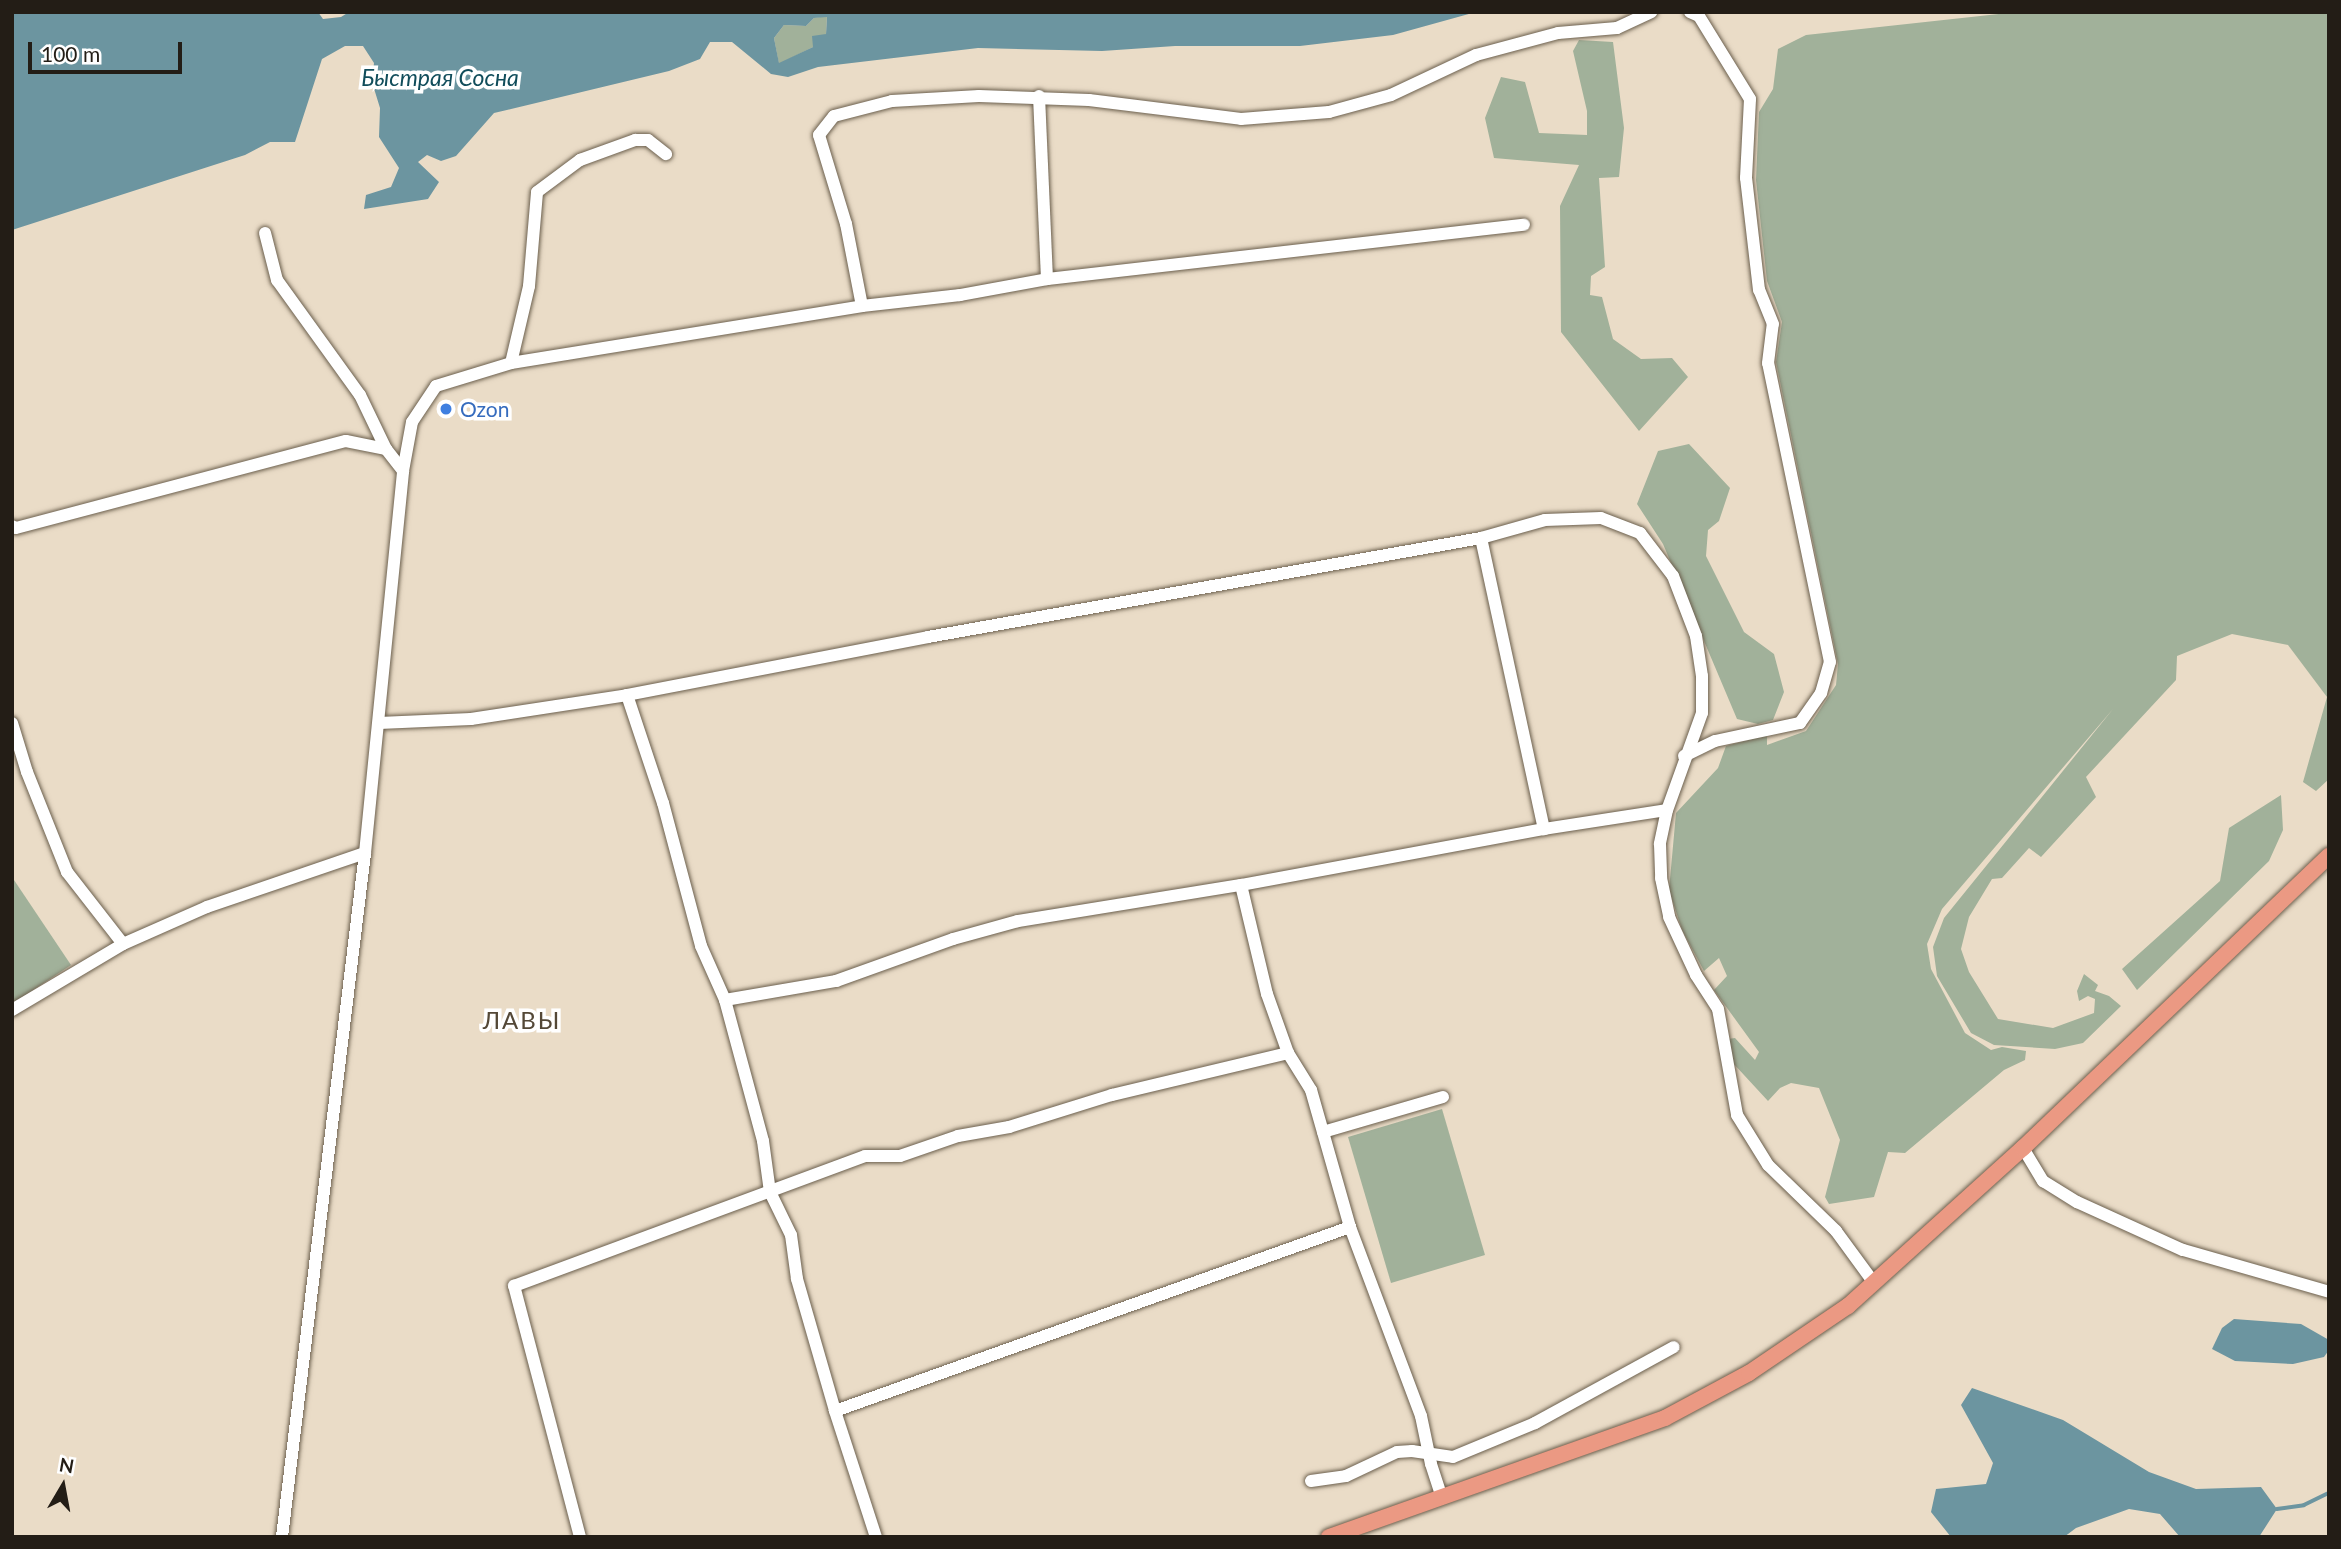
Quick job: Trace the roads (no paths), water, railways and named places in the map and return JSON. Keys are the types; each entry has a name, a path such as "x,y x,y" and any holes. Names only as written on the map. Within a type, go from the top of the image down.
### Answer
{"main road":[{"path":"1329,1537 1665,1418 1749,1373 1848,1306 2023,1148 2329,856"}],"street":[{"path":"862,306 846,224 819,135 834,116 892,102 1039,96 1241,119 1329,112 1391,95 1476,55 1558,33 1617,28 1651,12"},
{"path":"1684,756 1714,741 1800,723 1821,693 1830,662 1768,363 1773,324 1759,290 1746,178 1750,99 1699,16 1690,12"},
{"path":"1039,96 1048,279"},
{"path":"511,363 529,286 537,192 580,160 635,140 648,141 666,154"},
{"path":"282,1537 365,853 403,471 412,422 436,386 511,363 862,306 960,295 1048,279 1524,225"},
{"path":"265,233 277,279 360,395 386,449 403,471"},
{"path":"12,526 16,528 345,442 386,449"},
{"path":"379,723 471,719 627,695 928,637 1481,538 1545,520 1601,518 1640,533 1673,576 1696,636 1702,713 1684,756 1667,810 1660,844 1661,878 1669,917 1696,975 1718,1009 1737,1115 1768,1165 1836,1231 1874,1283"},
{"path":"1481,538 1544,829"},
{"path":"627,695 663,803 701,946 725,1000 763,1141 770,1192 791,1235 797,1279 835,1411 876,1537"},
{"path":"12,723 27,772 67,872 123,944"},
{"path":"725,1000 836,981 953,939 1018,921 1241,885 1544,829 1667,810"},
{"path":"12,1010 123,944 207,907 365,853"},
{"path":"1241,885 1268,994 1288,1054 1311,1090 1350,1227 1421,1416 1442,1498"},
{"path":"580,1537 519,1315 514,1286 865,1156 900,1156 958,1136 1010,1127 1112,1095 1288,1054"},
{"path":"1323,1132 1443,1097"},
{"path":"2023,1148 2043,1181 2077,1202 2183,1250 2329,1292"},
{"path":"835,1411 1350,1227"},
{"path":"1311,1481 1346,1476 1397,1452 1412,1451 1453,1457 1535,1423 1674,1347"}],"water":[{"name":"Быстрая Сосна","path":"318,12 323,19 341,17 349,12 1476,12 1393,35 1300,46 1175,46 1102,51 978,48 818,67 788,77 771,74 732,42 710,42 700,59 669,71 494,113 456,156 441,161 427,155 418,162 439,182 428,199 364,209 366,195 391,187 399,168 379,137 380,108 372,82 374,63 363,46 345,46 322,59 295,142 270,142 245,155 12,230 12,13","holes":["827,17 826,34 812,36 813,47 779,63 774,38 784,25 806,26 814,18"]},
{"path":"2234,1319 2301,1324 2329,1340 2329,1350 2324,1357 2293,1364 2235,1361 2212,1349 2222,1328"},
{"path":"1972,1388 2063,1420 2149,1472 2196,1489 2261,1487 2277,1509 2259,1537 2180,1537 2160,1514 2129,1509 2076,1528 2064,1537 1951,1537 1931,1512 1936,1489 1986,1484 1993,1463 1961,1405"}],"waterway":[{"path":"2277,1509 2304,1505 2329,1493"}],"place":[{"name":"Ozon","path":"446,409"}],"district":[{"name":"ЛАВЫ","path":"522,1020"}]}
